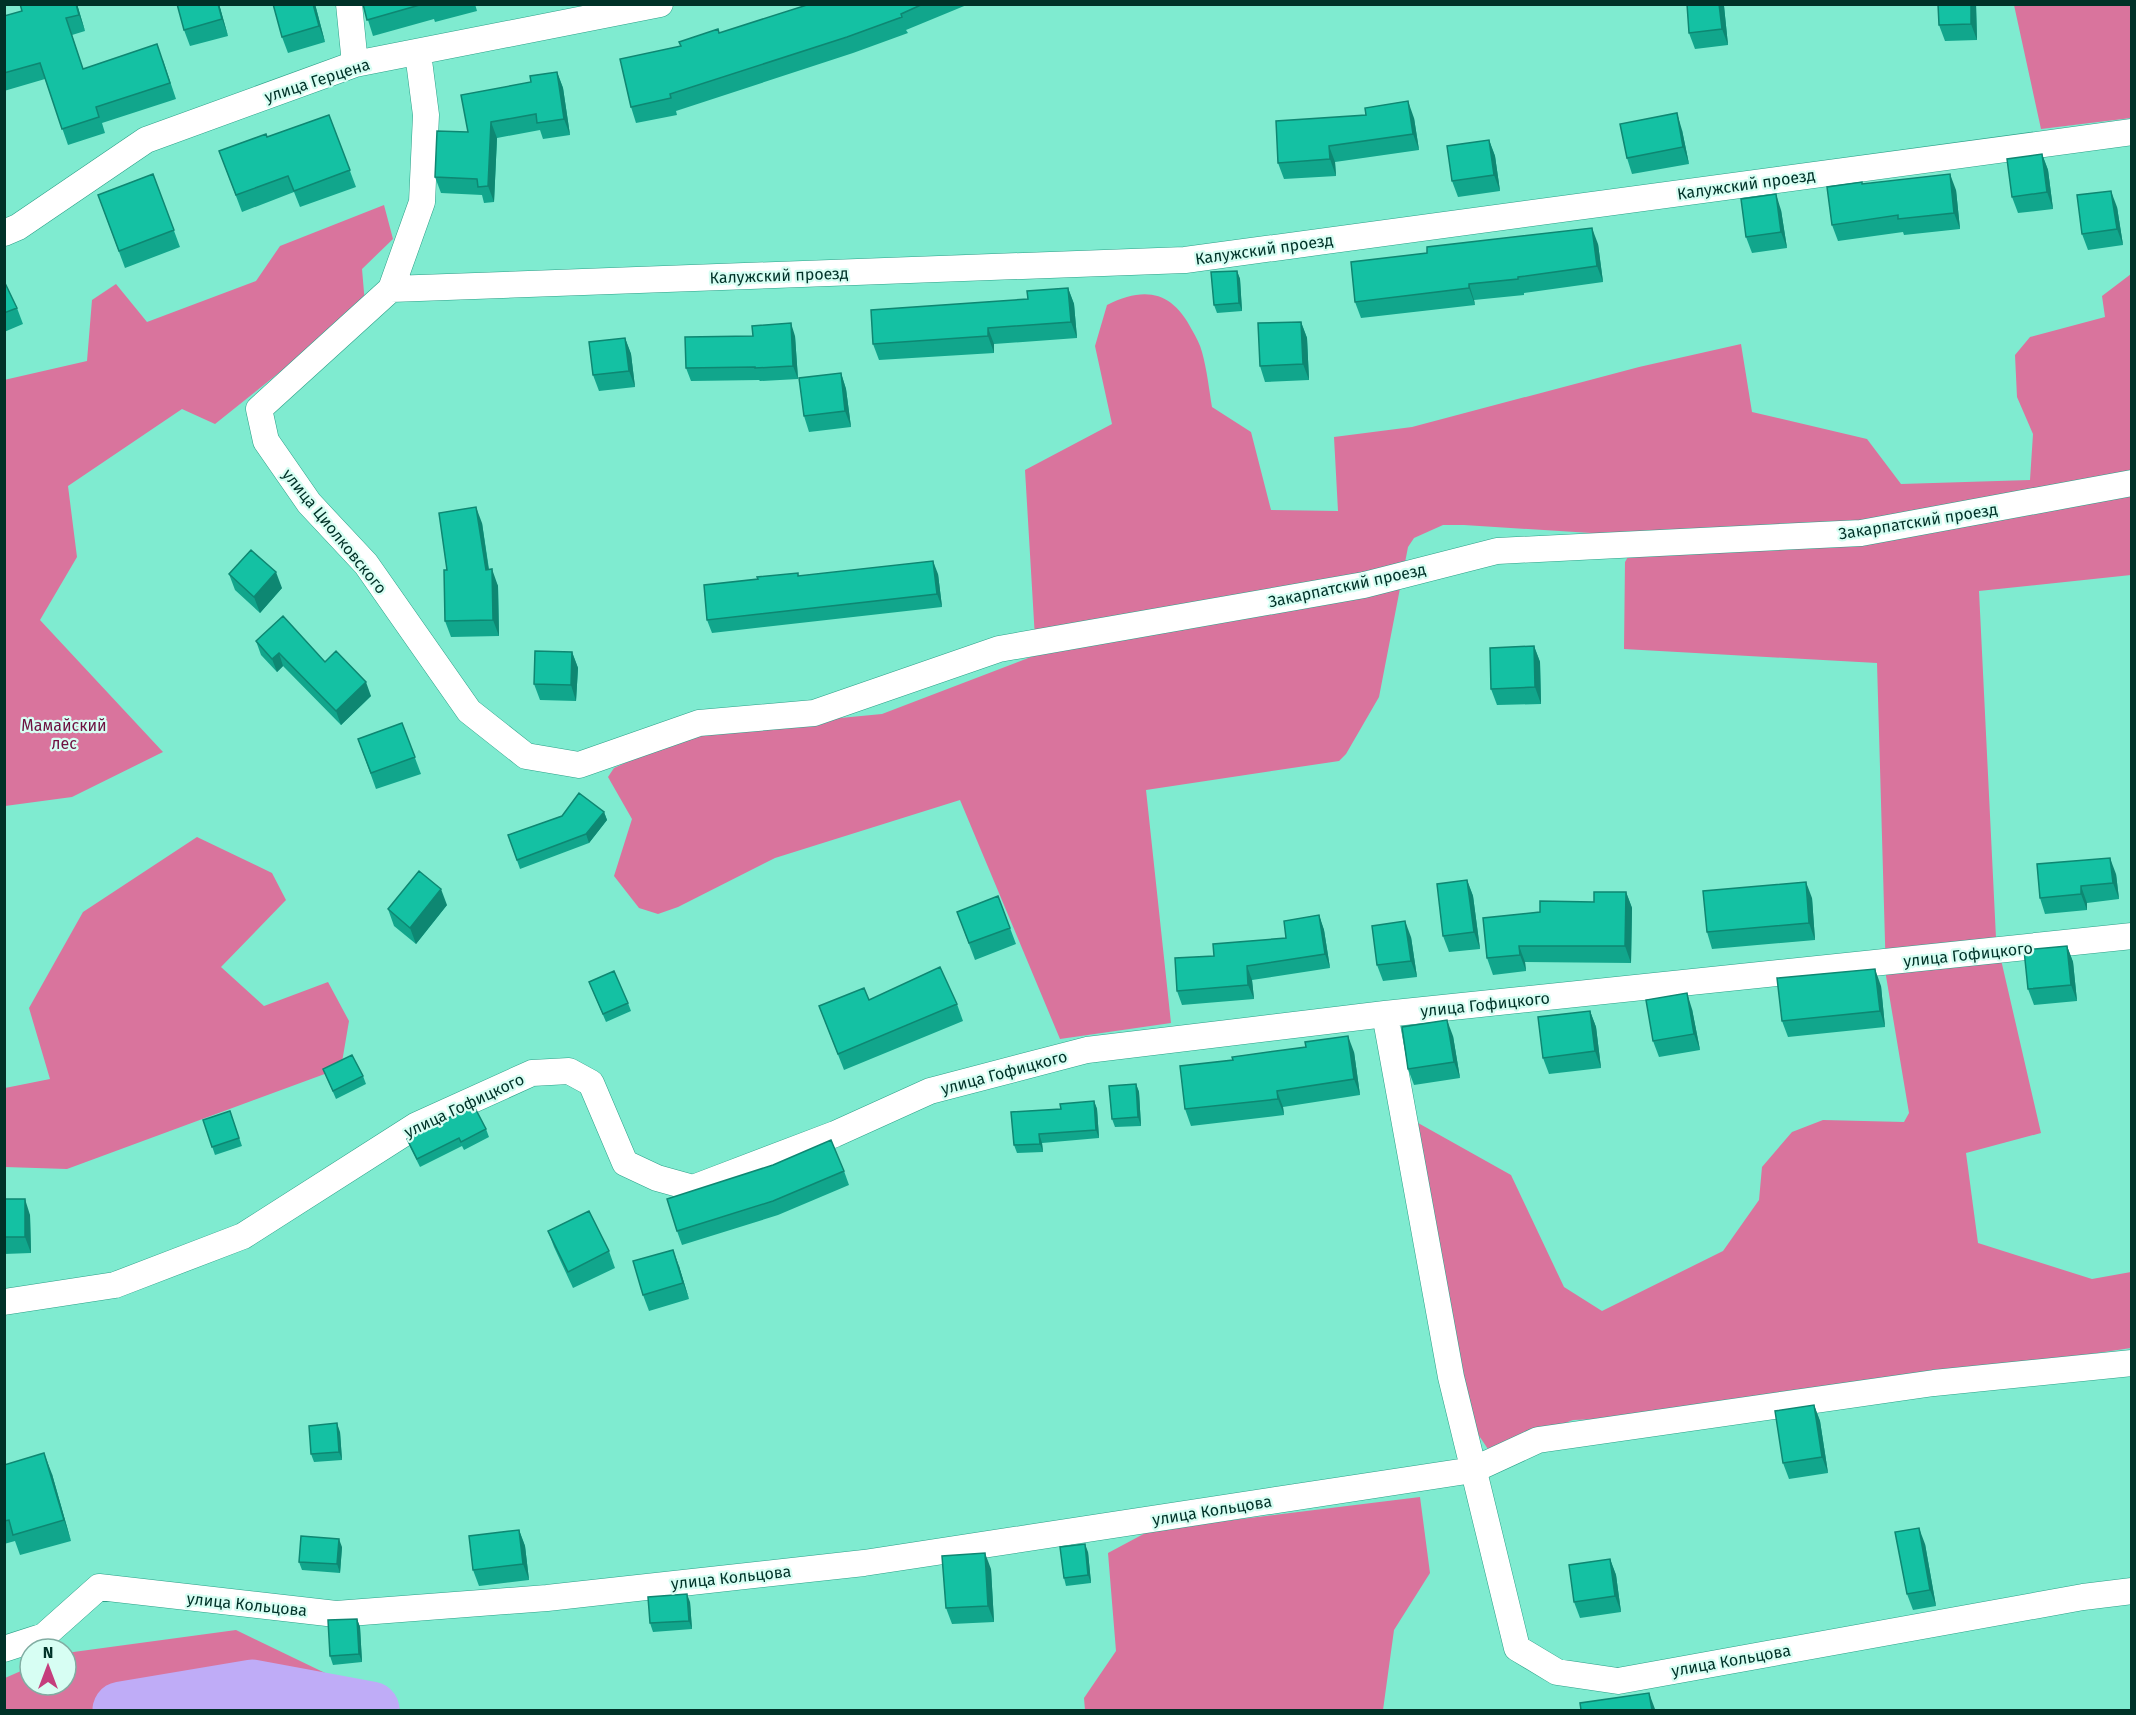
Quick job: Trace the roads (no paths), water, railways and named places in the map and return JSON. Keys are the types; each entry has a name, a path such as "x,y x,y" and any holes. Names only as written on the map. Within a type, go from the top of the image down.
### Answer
{"street":[{"path":"349,4 355,64"},
{"name":"улица Герцена","path":"4,233 18,227 146,140 355,64 660,4"},
{"name":"улица Циолковского","path":"418,53 426,115 422,202 391,289 259,409 266,441 309,502 366,564 469,711 526,756 579,765"},
{"name":"Калужский проезд","path":"391,289 1185,260 2132,132"},
{"name":"Закарпатский проезд","path":"579,765 699,723 814,713 999,649 1364,585 1497,551 1861,533 2132,483"},
{"name":"улица Гофицкого","path":"4,1302 115,1285 243,1236 417,1125 532,1073 569,1071 591,1083 625,1163 657,1178 693,1188 835,1134 930,1091 1087,1050 1385,1014 2132,936"},
{"name":"улица Кольцова","path":"1385,1014 1451,1377 1517,1648 1557,1672 1618,1681 2083,1597 2132,1591"},
{"name":"улица Кольцова","path":"4,1649 44,1636 99,1587 336,1614 547,1598 864,1563 1473,1470 1538,1440 1934,1383 2132,1363"}],"waterway":[{"path":"121,1710 252,1688 371,1710"}],"park label":[{"name":"Мамайский лес","path":"64,734"}]}
